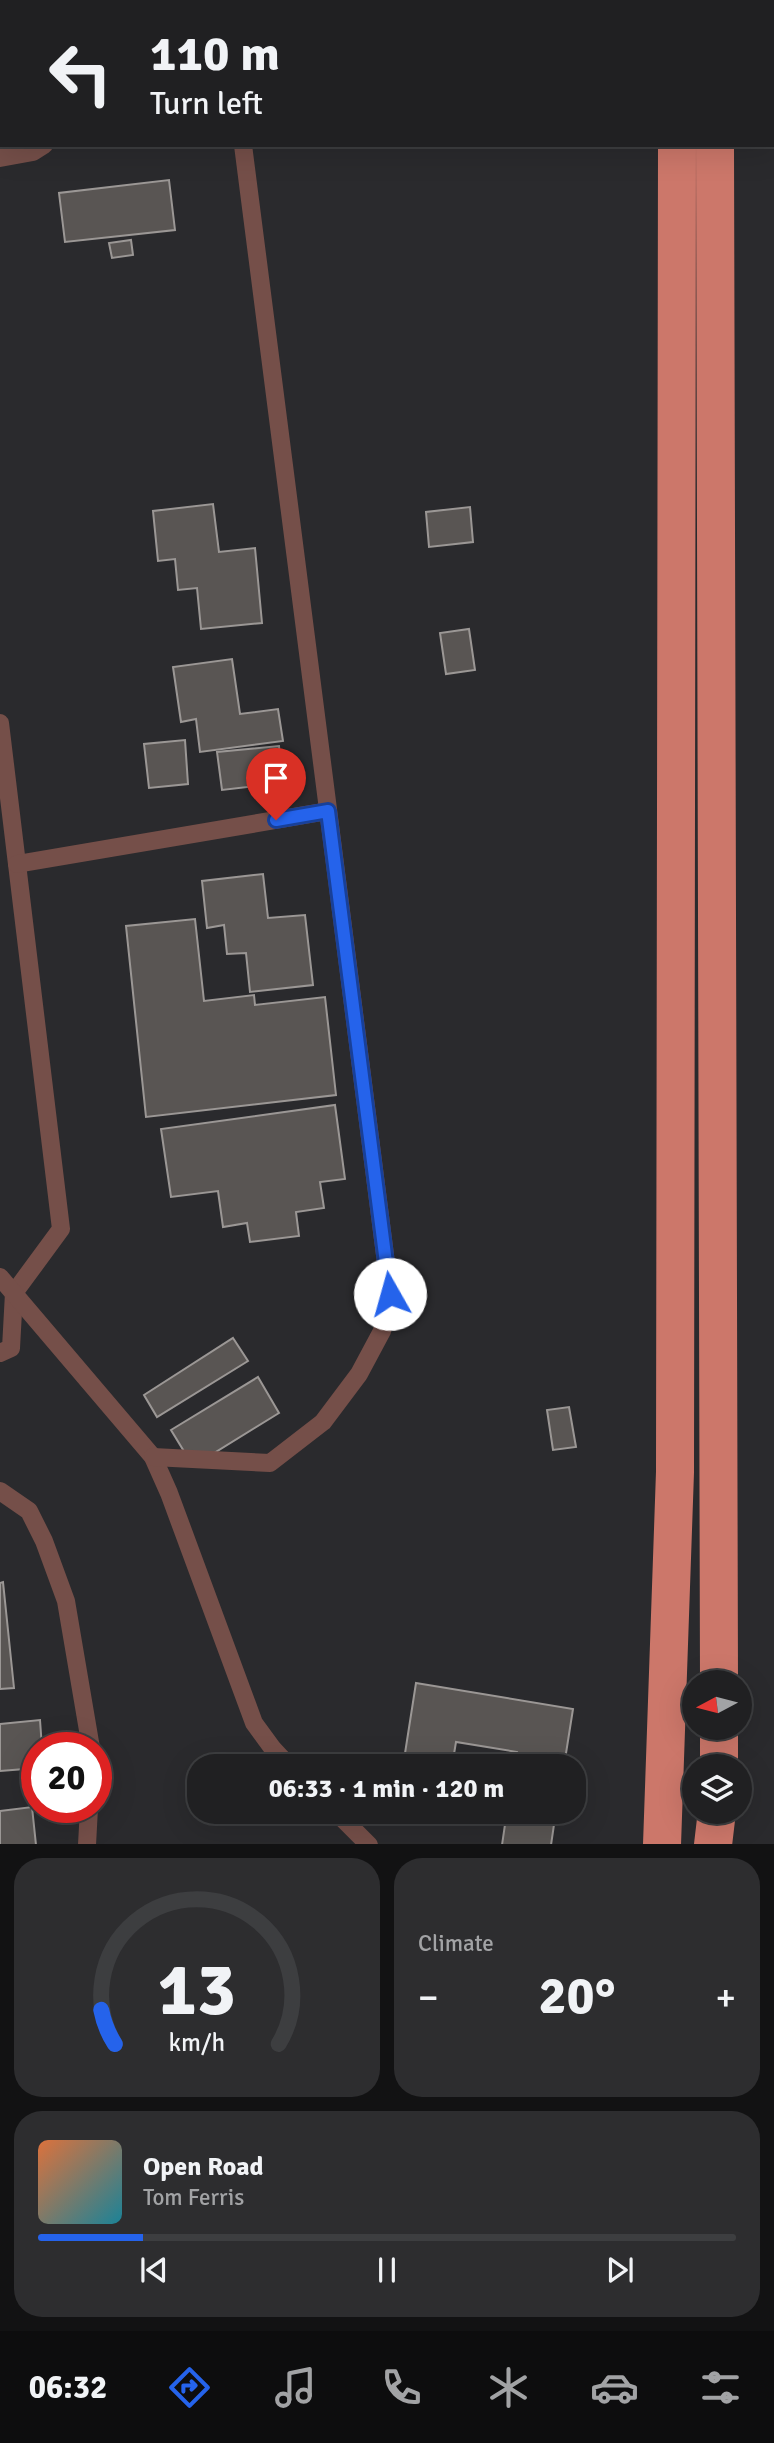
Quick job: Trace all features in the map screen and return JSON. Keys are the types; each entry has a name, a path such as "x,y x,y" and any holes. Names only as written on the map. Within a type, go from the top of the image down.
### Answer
{"highway":[{"path":"662,1844 675,1472 677,147"},
{"path":"715,147 719,1670"},
{"path":"713,1844 715,1824"}],"lane":[{"path":"0,158 33,152 41,147"},
{"path":"153,1457 270,1463 323,1422 359,1374 382,1331 390,1294 243,147"},
{"path":"0,723 61,1229 14,1293 11,1348 0,1353"},
{"path":"17,864 328,811"},
{"path":"0,1277 153,1457 169,1493 254,1723 278,1754"},
{"path":"0,1491 29,1511 44,1541 66,1601 89,1732"},
{"path":"87,1844 88,1823"},
{"path":"348,1824 369,1844"}],"building":[{"path":"169,180 175,230 65,242 59,193"},
{"path":"131,240 133,255 112,258 109,243"},
{"path":"213,504 219,552 255,548 262,623 201,629 197,588 178,590 175,559 158,561 153,511"},
{"path":"470,507 473,542 429,547 426,512"},
{"path":"469,629 475,670 446,674 440,633"},
{"path":"232,659 240,714 278,709 283,741 200,752 196,719 181,722 173,667"},
{"path":"185,740 188,784 149,788 144,744"},
{"path":"279,746 283,783 222,790 217,752"},
{"path":"263,874 268,918 305,915 313,985 250,992 246,953 227,954 224,925 207,928 202,881"},
{"path":"195,919 204,1001 254,995 255,1005 325,997 336,1095 146,1117 126,926"},
{"path":"335,1105 345,1179 320,1182 324,1208 296,1212 299,1236 250,1242 247,1223 223,1227 218,1191 171,1197 161,1129"},
{"path":"233,1338 248,1361 157,1417 144,1395"},
{"path":"258,1377 279,1413 193,1466 171,1430"},
{"path":"569,1407 576,1447 553,1450 547,1410"},
{"path":"3,1582 14,1688 0,1689 0,1583"},
{"path":"416,1683 573,1709 566,1754 517,1754 456,1742 454,1754 405,1754"},
{"path":"40,1720 41,1732 21,1732 21,1769 0,1771 0,1724"},
{"path":"21,1808 21,1823 34,1823 36,1844 0,1844 0,1811"},
{"path":"505,1824 554,1824 551,1844 502,1844"}],"route":[{"path":"276,820 328,811 390,1294"}]}
